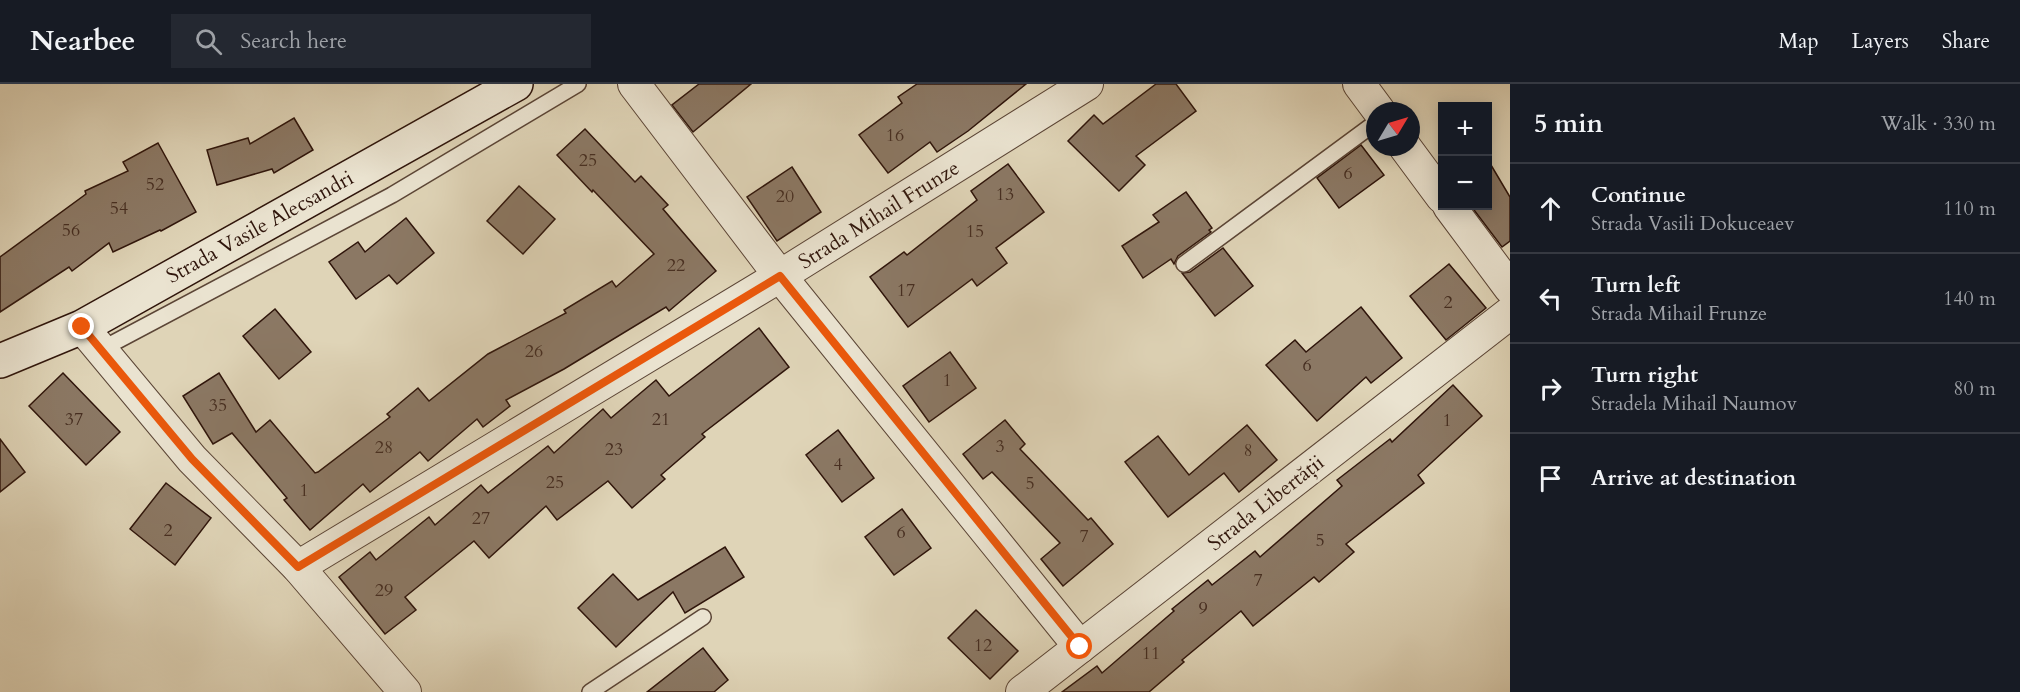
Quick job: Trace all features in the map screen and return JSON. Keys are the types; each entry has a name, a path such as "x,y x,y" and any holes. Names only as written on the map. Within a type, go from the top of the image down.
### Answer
{"main road":[{"name":"Strada Vasile Alecsandri","path":"0,361 91,339 516,84"}],"street":[{"path":"634,84 780,276 1080,647"},
{"name":"Strada Mihail Frunze","path":"298,567 780,276 1088,84"},
{"path":"1359,84 1372,102"},
{"path":"1412,156 1438,190"},
{"path":"1452,210 1510,288"},
{"name":"Strada Libertății","path":"1022,692 1510,313"},
{"path":"91,339 192,459 298,567 405,692"}],"lane":[{"path":"91,339 392,195 578,84"},
{"path":"1184,264 1366,130"},
{"path":"590,692 703,617"}],"building":[{"path":"699,84 751,84 693,132 672,105"},
{"path":"917,84 1026,84 968,131 937,152 930,142 888,173 859,135 902,103 898,97"},
{"path":"1156,84 1176,84 1196,111 1136,156 1145,165 1119,191 1068,141 1094,115 1103,124"},
{"path":"294,118 313,150 274,173 272,169 217,185 207,150 248,138 250,144"},
{"path":"585,129 635,182 641,176 668,205 663,209 716,271 669,311 666,307 564,369 506,400 510,406 483,427 477,419 428,461 420,452 370,492 363,484 310,530 284,500 287,498 232,433 213,444 183,396 219,373 256,432 270,420 315,473 318,472 390,417 387,414 418,388 429,401 488,354 566,313 564,310 612,281 616,287 654,254 557,155"},
{"path":"158,143 196,212 161,231 113,252 109,243 72,271 69,267 0,312 0,257 86,194 85,191 128,171 123,162"},
{"path":"1361,145 1366,152 1366,156 1369,156 1384,175 1339,208 1317,178"},
{"path":"1008,164 1044,212 996,248 1007,263 977,286 972,279 908,327 870,277 904,252 907,255 977,200 971,191"},
{"path":"792,167 821,212 777,241 747,197"},
{"path":"1492,167 1510,197 1510,241 1502,247 1474,210 1492,210"},
{"path":"519,186 555,219 523,254 487,221"},
{"path":"1186,192 1212,228 1209,230 1211,232 1178,256 1174,264 1171,259 1143,278 1122,246 1159,222 1153,215"},
{"path":"406,218 434,253 397,284 389,275 356,299 329,262 358,242 365,252"},
{"path":"1223,248 1253,286 1215,316 1182,273 1190,272"},
{"path":"1449,264 1486,308 1446,340 1410,296"},
{"path":"1361,307 1402,358 1371,383 1366,377 1317,421 1266,365 1295,340 1306,352"},
{"path":"275,309 311,352 279,379 243,336"},
{"path":"759,328 789,367 702,434 705,437 661,475 665,479 632,508 608,481 557,520 546,506 489,558 474,541 405,597 416,610 385,634 339,577 370,552 376,560 429,517 435,525 481,485 488,493 548,446 554,453 603,409 611,418 656,380 669,396"},
{"path":"950,352 976,388 929,422 903,386"},
{"path":"63,373 120,432 86,465 29,406"},
{"path":"1453,385 1482,416 1418,475 1424,483 1346,544 1354,552 1319,582 1314,577 1253,626 1241,611 1182,660 1184,662 1149,692 1062,692 1097,666 1102,673 1174,611 1172,609 1208,580 1212,585 1255,551 1260,557 1342,486 1337,480 1390,439 1392,442"},
{"path":"1005,420 1025,444 1020,449 1088,520 1091,518 1113,544 1063,586 1041,559 1060,543 992,472 983,479 963,454"},
{"path":"1247,425 1277,460 1239,492 1224,473 1168,517 1125,462 1158,436 1189,475"},
{"path":"838,430 874,478 842,502 806,455"},
{"path":"0,439 25,472 0,492"},
{"path":"166,483 211,518 175,565 130,529"},
{"path":"902,509 931,548 894,575 865,537"},
{"path":"725,547 744,577 685,613 673,592 616,647 578,608 613,574 638,600"},
{"path":"976,610 1018,651 990,679 948,638"},
{"path":"703,648 728,680 714,692 647,692"}],"route":[{"path":"82,327 192,459 298,567 780,276 1080,647"}]}
